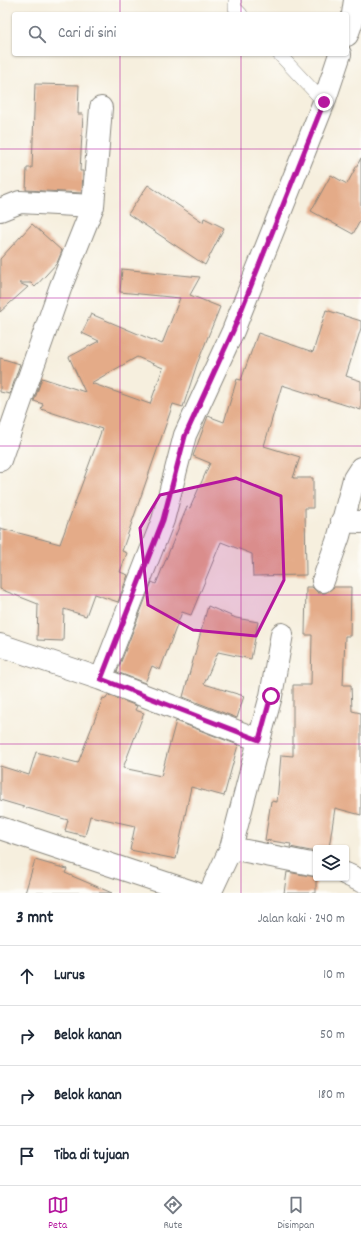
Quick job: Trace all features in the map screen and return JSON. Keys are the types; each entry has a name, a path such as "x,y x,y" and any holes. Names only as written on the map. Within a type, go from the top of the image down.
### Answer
{"street":[{"path":"349,29 352,21 355,0"},
{"path":"101,679 163,520 185,436 233,331 324,102 339,56"},
{"path":"0,460 62,286 94,206 101,108"},
{"path":"0,210 20,202 94,206"},
{"path":"323,581 352,522 354,479 361,468"},
{"path":"210,893 231,848 271,696 282,634"},
{"path":"0,646 101,679 259,740"},
{"path":"0,828 195,893"},
{"path":"231,848 313,864"},
{"path":"349,875 361,881"}],"lane":[{"path":"235,0 235,8 239,12"},
{"path":"281,56 324,102"}],"highlighted area":[{"path":"236,478 281,496 284,580 256,636 193,630 148,605 140,528 160,495"}],"building":[{"path":"35,84 79,85 78,114 83,114 80,171 83,171 82,193 26,190 27,168 32,168"},
{"path":"361,158 361,219 353,234 311,211 331,175 347,184"},
{"path":"148,185 203,222 204,218 224,228 205,265 128,214"},
{"path":"32,224 62,251 57,263 35,287 31,283 19,283 28,287 0,312 0,259"},
{"path":"122,269 200,277 190,295 220,307 197,364 183,407 173,404 122,551 127,553 120,572 128,575 118,602 94,594 86,616 64,609 63,641 37,640 38,604 0,589 0,528 60,544 102,429 41,409 43,404 34,401 42,378 85,392 69,357 99,341 82,333 91,314 162,344 180,298 120,292","holes":["137,357 163,368 150,404 91,383"]},
{"path":"326,310 361,321 361,328 346,376 361,381 361,410 282,385 264,446 300,457 293,478 313,478 313,508 305,508 306,575 253,576 252,554 221,542 191,615 182,612 160,670 152,666 145,683 117,672 152,582 156,584 187,507 190,508 210,463 193,456 208,416 224,422 237,379 241,380 258,333 313,352"},
{"path":"0,358 20,364 10,394 0,392"},
{"path":"306,587 312,587 318,593 325,593 334,587 351,587 350,636 345,636 343,685 351,685 352,711 361,713 361,815 335,808 329,845 313,845 313,851 290,847 291,844 265,840 271,801 277,802 281,755 293,756 293,685 311,685 312,635 305,635"},
{"path":"208,606 236,618 258,622 251,659 218,652 204,684 244,696 237,718 183,697"},
{"path":"108,695 137,706 135,710 144,713 123,768 161,776 176,721 238,745 224,796 191,787 176,859 130,850 135,826 90,816 85,836 65,831 68,820 0,800 0,766 29,775 36,752 78,763 103,698 106,699"},
{"path":"35,860 67,869 65,873 112,893 25,893"},
{"path":"287,872 313,876 313,881 316,881 316,893 284,893"}],"route":[{"path":"271,696 259,740 101,679 163,520 185,436 233,331 324,102"}]}
